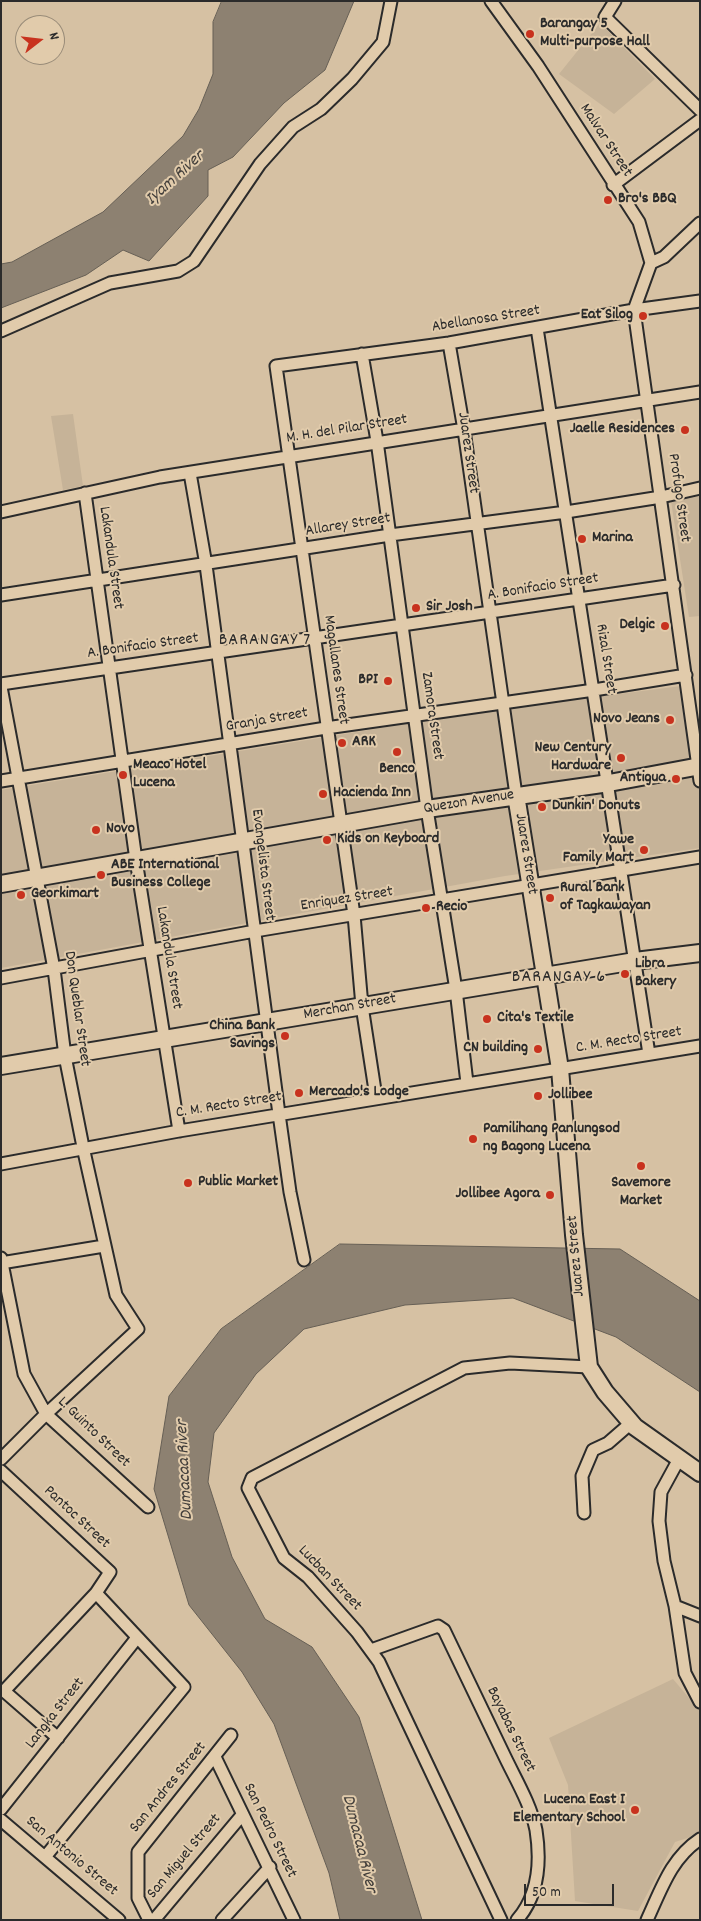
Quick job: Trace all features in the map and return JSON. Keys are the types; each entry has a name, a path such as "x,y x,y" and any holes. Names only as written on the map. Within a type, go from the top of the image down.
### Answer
{"main road":[{"name":"Quezon Avenue","path":"1,884 427,809 516,795 699,771"},
{"name":"Juarez Street","path":"516,795 560,1070 574,1235 589,1367"},
{"name":"Merchan Street","path":"1,1066 635,961 700,953"},
{"path":"589,1367 605,1392 631,1423 700,1473"}],"street":[{"path":"1,331 110,283 134,277 178,271 194,261 260,164 294,126 321,109 352,80 383,42 391,1"},
{"name":"Malvar Street","path":"491,1 538,66 639,222 651,263"},
{"path":"615,1 605,17 700,110"},
{"path":"613,184 700,120"},
{"path":"634,310 651,263 664,257 700,223"},
{"name":"Abellanosa Street","path":"276,366 449,343 634,310 700,301"},
{"name":"Profugo Street","path":"634,310 699,771"},
{"name":"Rizal Street","path":"537,328 609,783 649,1054"},
{"name":"Juarez Street","path":"449,343 464,430 516,795"},
{"name":"Zamora Street","path":"362,354 377,442 427,809 456,990 467,1083"},
{"name":"Magallanes Street","path":"276,366 290,455 301,550 339,825 354,915 362,1006 376,1097"},
{"name":"M. H. del Pilar Street","path":"1,512 160,477 290,455 647,402 700,392"},
{"name":"Evangelista Street","path":"190,473 206,565 231,744 242,841 290,1192 304,1260"},
{"name":"Allarey Street","path":"1,595 97,579 206,565 390,535 566,512 661,497 700,488"},
{"name":"Lakandula Street","path":"85,493 149,951 179,1131"},
{"name":"A. Bonifacio Street","path":"1,686 109,668 674,585"},
{"name":"Granja Street","path":"1,781 326,728 686,675"},
{"name":"Don Queblar Street","path":"1,686 54,969 64,1056 104,1246 116,1295 138,1329 46,1414"},
{"name":"Enriquez Street","path":"1,978 255,931 530,887 700,857"},
{"name":"C. M. Recto Street","path":"1,1164 83,1147 376,1097 560,1070 700,1046"},
{"path":"2,1261 104,1246"},
{"name":"L. Guinto Street","path":"2,1261 24,1374 46,1414 148,1508"},
{"name":"Lucban Street","path":"501,1920 379,1662 371,1650 308,1577 284,1558 248,1488 252,1478 464,1368 510,1363 589,1367"},
{"path":"1,1459 46,1414"},
{"path":"584,1513 582,1476 593,1450 608,1443 631,1423"},
{"path":"679,1458 661,1492 659,1520 664,1561 675,1606 685,1673 700,1702"},
{"name":"Pantoc Street","path":"1,1471 110,1572 96,1593"},
{"path":"45,1857 184,1688 136,1639 96,1593 4,1691 58,1738"},
{"path":"675,1606 700,1616"},
{"name":"Bayabas Street","path":"371,1650 438,1626 444,1630 517,1783 536,1830 538,1862 536,1888 528,1907 517,1920"},
{"name":"Langka Street","path":"1,1809 136,1639"},
{"name":"San Andres Street","path":"149,1920 138,1898 138,1852 231,1735"},
{"name":"San Pedro Street","path":"215,1757 242,1815 270,1867 294,1920"},
{"name":"San Miguel Street","path":"154,1920 242,1815"},
{"name":"San Antonio Street","path":"1,1820 119,1920"},
{"path":"646,1920 672,1867 685,1849 700,1839"},
{"path":"222,1920 270,1867"}],"shaded area":[{"path":"600,23 655,79 614,114 559,74"},
{"path":"73,414 83,486 63,490 51,416"},
{"path":"700,494 700,616 689,617 671,501"},
{"path":"681,686 692,771 700,770 700,848 505,876 1,968 1,790 479,712"},
{"name":"Lucena East I Elementary School","path":"673,1679 700,1711 700,1834 675,1842 638,1911 575,1901 568,1785 549,1738"}],"water":[{"name":"Iyam River","path":"222,1 354,1 325,70 284,103 233,157 208,170 208,196 149,261 123,250 86,275 1,308 1,264 12,262 103,212 183,136 199,109 213,74 213,22"},
{"name":"Dumacaa River","path":"340,1244 620,1249 700,1301 700,1392 616,1337 513,1298 405,1305 304,1329 256,1374 214,1433 208,1482 232,1557 265,1619 312,1647 359,1717 422,1920 340,1920 329,1873 274,1724 242,1672 189,1605 154,1489 169,1396 221,1329"}],"place":[{"name":"Barangay 5 Multi-purpose Hall","path":"530,34"},
{"name":"Bro's BBQ","path":"608,200"},
{"name":"Eat Silog","path":"643,316"},
{"name":"Jaelle Residences","path":"685,430"},
{"name":"Marina","path":"582,539"},
{"name":"Sir Josh","path":"416,608"},
{"name":"Delgic","path":"665,626"},
{"name":"BPI","path":"388,681"},
{"name":"Novo Jeans","path":"670,720"},
{"name":"ARK","path":"342,743"},
{"name":"Benco","path":"397,752"},
{"name":"New Century Hardware","path":"621,758"},
{"name":"Meaco Hotel Lucena","path":"123,775"},
{"name":"Antigua","path":"676,779"},
{"name":"Hacienda Inn","path":"323,794"},
{"name":"Dunkin' Donuts","path":"542,807"},
{"name":"Novo","path":"96,830"},
{"name":"Kids on Keyboard","path":"327,840"},
{"name":"Yawe Family Mart","path":"644,850"},
{"name":"ABE International Business College","path":"101,875"},
{"name":"Georkimart","path":"21,895"},
{"name":"Rural Bank of Tagkawayan","path":"550,898"},
{"name":"Recio","path":"426,908"},
{"name":"Libra Bakery","path":"625,974"},
{"name":"Cita's Textile","path":"487,1019"},
{"name":"China Bank Savings","path":"285,1036"},
{"name":"CN building","path":"538,1049"},
{"name":"Mercado's Lodge","path":"299,1093"},
{"name":"Jollibee","path":"538,1096"},
{"name":"Pamilihang Panlungsod ng Bagong Lucena","path":"473,1139"},
{"name":"Savemore Market","path":"641,1166"},
{"name":"Public Market","path":"188,1183"},
{"name":"Jollibee Agora","path":"550,1195"},
{"name":"Lucena East I Elementary School","path":"635,1810"}],"district":[{"name":"BARANGAY 7","path":"265,642"},
{"name":"BARANGAY 6","path":"559,979"}]}
